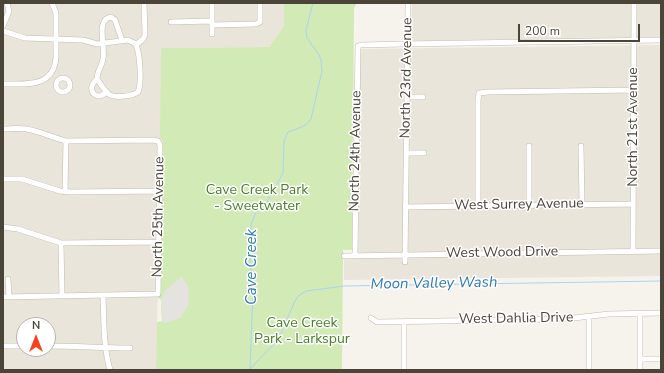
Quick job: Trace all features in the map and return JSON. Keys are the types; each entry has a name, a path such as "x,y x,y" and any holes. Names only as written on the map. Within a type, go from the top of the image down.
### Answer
{"street":[{"path":"3,26 9,11 7,3"},
{"path":"3,84 34,83 43,80 50,75 56,62 56,13 52,3"},
{"path":"136,45 143,39 144,35 144,3"},
{"path":"212,3 212,34"},
{"path":"171,22 256,24 260,22 260,3"},
{"name":"North 23rd Avenue","path":"405,262 408,3"},
{"name":"North 21st Avenue","path":"633,251 634,3"},
{"path":"107,92 102,96 99,96 93,93 91,87 97,79 98,70 104,57 102,26 107,17 111,17 115,20 122,40"},
{"path":"3,32 25,38 83,40 97,44 122,40 130,41 136,45 139,54 140,88 138,92 131,96 113,96 107,92 97,79"},
{"path":"407,44 661,40"},
{"name":"North 24th Avenue","path":"355,255 358,46 407,44"},
{"path":"50,75 58,81"},
{"path":"478,206 479,93 634,90"},
{"path":"407,97 423,97"},
{"path":"3,129 26,129 66,141 65,192"},
{"name":"North 25th Avenue","path":"66,141 153,140 158,141 160,144 158,294 103,295"},
{"path":"529,146 529,206"},
{"path":"581,146 582,204"},
{"name":"North 23rd Avenue","path":"406,153 424,153"},
{"path":"3,179 22,179 65,192 160,191"},
{"name":"West Surrey Avenue","path":"405,207 633,204"},
{"path":"3,227 18,228 61,243 159,242"},
{"path":"61,243 62,296"},
{"name":"West Wood Drive","path":"344,256 661,251"},
{"path":"8,279 6,297 103,295 105,348 110,370"},
{"name":"West Dahlia Drive","path":"371,318 377,322 404,322 565,319 609,314 661,313"},
{"path":"640,314 640,370"},
{"path":"589,317 589,370"},
{"path":"404,322 404,370"},
{"path":"3,346 16,346"},
{"path":"56,346 130,348"},
{"path":"640,359 661,359"}],"shaded area":[{"path":"3,3 284,3 284,26 269,47 161,48 163,142 157,322 157,370 3,370"},
{"path":"412,3 661,3 661,37 411,41"},
{"path":"661,45 661,276 344,280 344,259 358,259 360,49"},
{"path":"181,276 188,286 188,306 180,318 163,323 161,300 166,290"}],"green space":[{"name":"Cave Creek Park - Sweetwater","path":"284,3 357,3 354,8 352,250 343,250 342,370 156,370 157,322 162,321 162,302 158,298 163,142 160,138 161,48 269,47 284,26"}],"waterway":[{"name":"Cave Creek","path":"250,369 253,290 250,261 251,225 255,214 267,202 283,173 284,141 288,132 304,126 311,119 322,71 319,55 307,38 306,30 313,3"},
{"name":"Moon Valley Wash","path":"250,369 278,340 294,303 298,296 306,291 344,286 661,281"}],"park label":[{"name":"Cave Creek Park - Larkspur","path":"302,332"}]}
